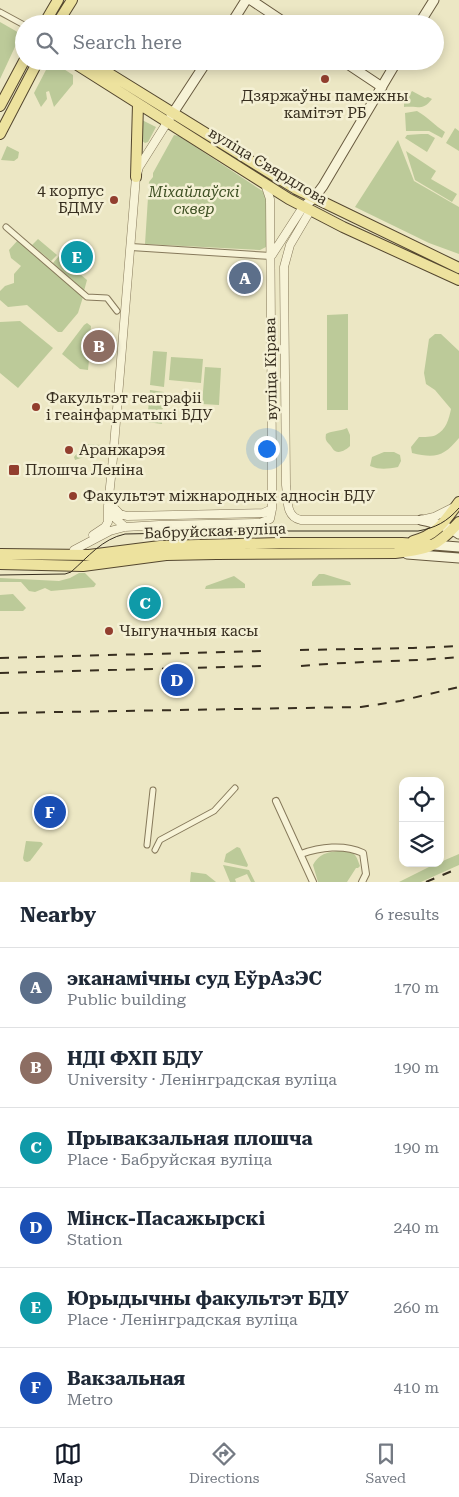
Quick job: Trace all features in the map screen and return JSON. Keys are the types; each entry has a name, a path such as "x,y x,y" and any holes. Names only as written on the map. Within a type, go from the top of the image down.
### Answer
{"main road":[{"path":"49,15 58,0"},
{"path":"63,15 72,0"},
{"path":"237,15 246,0"},
{"path":"251,0 274,15"},
{"path":"425,15 434,0"},
{"path":"0,106 19,70"},
{"path":"0,134 33,70"},
{"name":"вуліца Свярдлова","path":"84,70 307,209 382,246 459,280"},
{"name":"вуліца Свярдлова","path":"104,70 272,175 314,198 459,268"},
{"path":"173,113 200,70"},
{"path":"356,70 382,87"},
{"name":"вуліца Кірава","path":"307,209 323,186 392,70"},
{"path":"136,177 138,104"},
{"path":"402,543 431,534 442,525 458,503"},
{"path":"421,520 457,528"},
{"path":"402,543 434,545 457,528"},
{"name":"Бабруйская вуліца","path":"0,554 68,556 94,555 160,546 279,543 402,543"},
{"name":"Бабруйская вуліца","path":"394,553 416,551 434,545 459,547"},
{"name":"Бабруйская вуліца","path":"0,564 68,556 97,565 166,556 259,553 394,553 459,558"}],"street":[{"path":"0,12 15,20"},
{"path":"68,556 105,527 108,522 108,502 114,458 136,177 139,167 173,113"},
{"name":"вуліца Кірава","path":"265,184 270,199 272,509"},
{"name":"вуліца Кірава","path":"271,256 286,231 307,209"},
{"name":"вуліца Кірава","path":"307,209 290,245 284,267 286,486 291,515 295,519 301,520 421,520"},
{"path":"6,227 88,297 107,298 116,311"},
{"path":"131,247 271,256"},
{"path":"272,485 279,490 286,486"},
{"path":"108,502 120,514 127,516 262,513 272,509"},
{"path":"108,502 115,518 125,528"},
{"path":"421,520 444,513 458,503"},
{"path":"68,556 110,531 159,525 260,523 270,519 272,509"},
{"path":"155,850 160,840 214,811 235,788"},
{"path":"147,845 153,790"},
{"path":"276,801 313,882"},
{"path":"301,854 312,850 348,847 363,852 366,874 362,882"}],"green space":[{"path":"0,22 15,31 15,47 0,79"},
{"path":"46,70 65,70 73,75 73,84 54,107 49,91 46,92 47,99 41,107 34,93"},
{"path":"412,91 425,98 432,99 423,107 404,107 404,95 406,93 410,94"},
{"path":"417,111 445,132 442,138 429,131 406,131 405,113"},
{"path":"142,120 156,127 148,142 145,143 141,140"},
{"path":"455,128 459,131 459,151 446,143"},
{"path":"428,134 435,138 427,152 405,138 407,135"},
{"name":"Міхайлаўскі сквер","path":"174,135 179,136 264,192 268,199 266,247 260,250 145,244 149,182"},
{"path":"398,140 414,181 459,207 459,254 429,243 355,207"},
{"path":"7,146 19,152 18,158 14,161 1,160"},
{"path":"406,151 436,171 431,179 457,194 452,202 415,180"},
{"path":"38,239 57,255 51,261 32,245"},
{"path":"18,240 83,297 78,313 62,332 58,332 27,305 8,307 0,300 0,291 5,286 14,283 14,274 21,266 11,258 9,250"},
{"path":"59,256 87,280 84,291 53,263"},
{"path":"348,314 348,410 327,410 327,315"},
{"path":"20,321 53,348 18,388 0,373 0,322"},
{"path":"87,323 91,326 90,335 83,341 90,350 88,370 80,369 62,354"},
{"path":"435,334 441,334 459,351 459,438 444,452 427,456 412,453 411,447 419,437 434,436 439,433 445,427 451,409 435,390 426,384 424,373 429,339"},
{"path":"153,351 167,352 164,387 150,385"},
{"path":"171,357 203,359 201,383 169,380"},
{"path":"205,367 221,368 219,405 202,404"},
{"path":"150,390 164,392 162,424 147,422"},
{"path":"347,428 350,435 350,446 341,452 337,452 326,440 326,434"},
{"path":"85,444 101,445 99,452 75,460 74,457"},
{"path":"384,452 394,452 400,455 401,461 398,467 384,469 370,466 372,457"},
{"path":"79,573 85,573 96,584 94,587 51,591 45,588 35,592 29,591 21,582 0,582 0,578 59,581"},
{"path":"319,574 350,582 351,585 312,586 312,582"},
{"path":"234,576 245,584 245,588 205,589 206,586"},
{"path":"13,594 26,608 23,611 0,611 0,595"},
{"path":"26,841 41,842 43,844 30,861 27,862 23,858"},
{"path":"237,847 240,848 248,865 247,867 224,862 226,854"},
{"path":"344,850 355,855 360,866 356,868 347,882 318,882 313,865 316,860 326,853"},
{"path":"459,854 459,865 421,882 399,882 429,867 444,867 444,860"},
{"path":"223,865 249,870 255,882 251,882 247,874 235,879 236,882 230,882"},
{"path":"191,872 206,874 216,882 190,882"}],"tram line":[{"path":"0,575 65,574 71,572 102,544 125,534 268,531 418,531 440,524 459,508"}],"railway":[{"path":"300,650 459,646"},
{"path":"0,658 261,651"},
{"path":"301,666 459,657"},
{"path":"0,673 262,666"},
{"path":"0,713 361,707 400,701 459,687"},
{"path":"426,882 459,868"}],"place":[{"name":"Дзяржаўны памежны камітэт РБ","path":"325,79"},
{"name":"4 корпус БДМУ","path":"114,200"},
{"name":"Юрыдычны факультэт БДУ","path":"77,257"},
{"name":"эканамічны суд ЕўрАзЭС","path":"245,278"},
{"name":"НДІ ФХП БДУ","path":"99,346"},
{"name":"Факультэт геаграфіі і геаінфарматыкі БДУ","path":"36,407"},
{"name":"Аранжарэя","path":"69,450"},
{"name":"Плошча Леніна","path":"14,470"},
{"name":"Факультэт міжнародных адносін БДУ","path":"73,496"},
{"name":"Прывакзальная плошча","path":"145,603"},
{"name":"Чыгуначныя касы","path":"109,631"},
{"name":"Мінск-Пасажырскі","path":"177,680"},
{"name":"Вакзальная","path":"50,812"}]}
